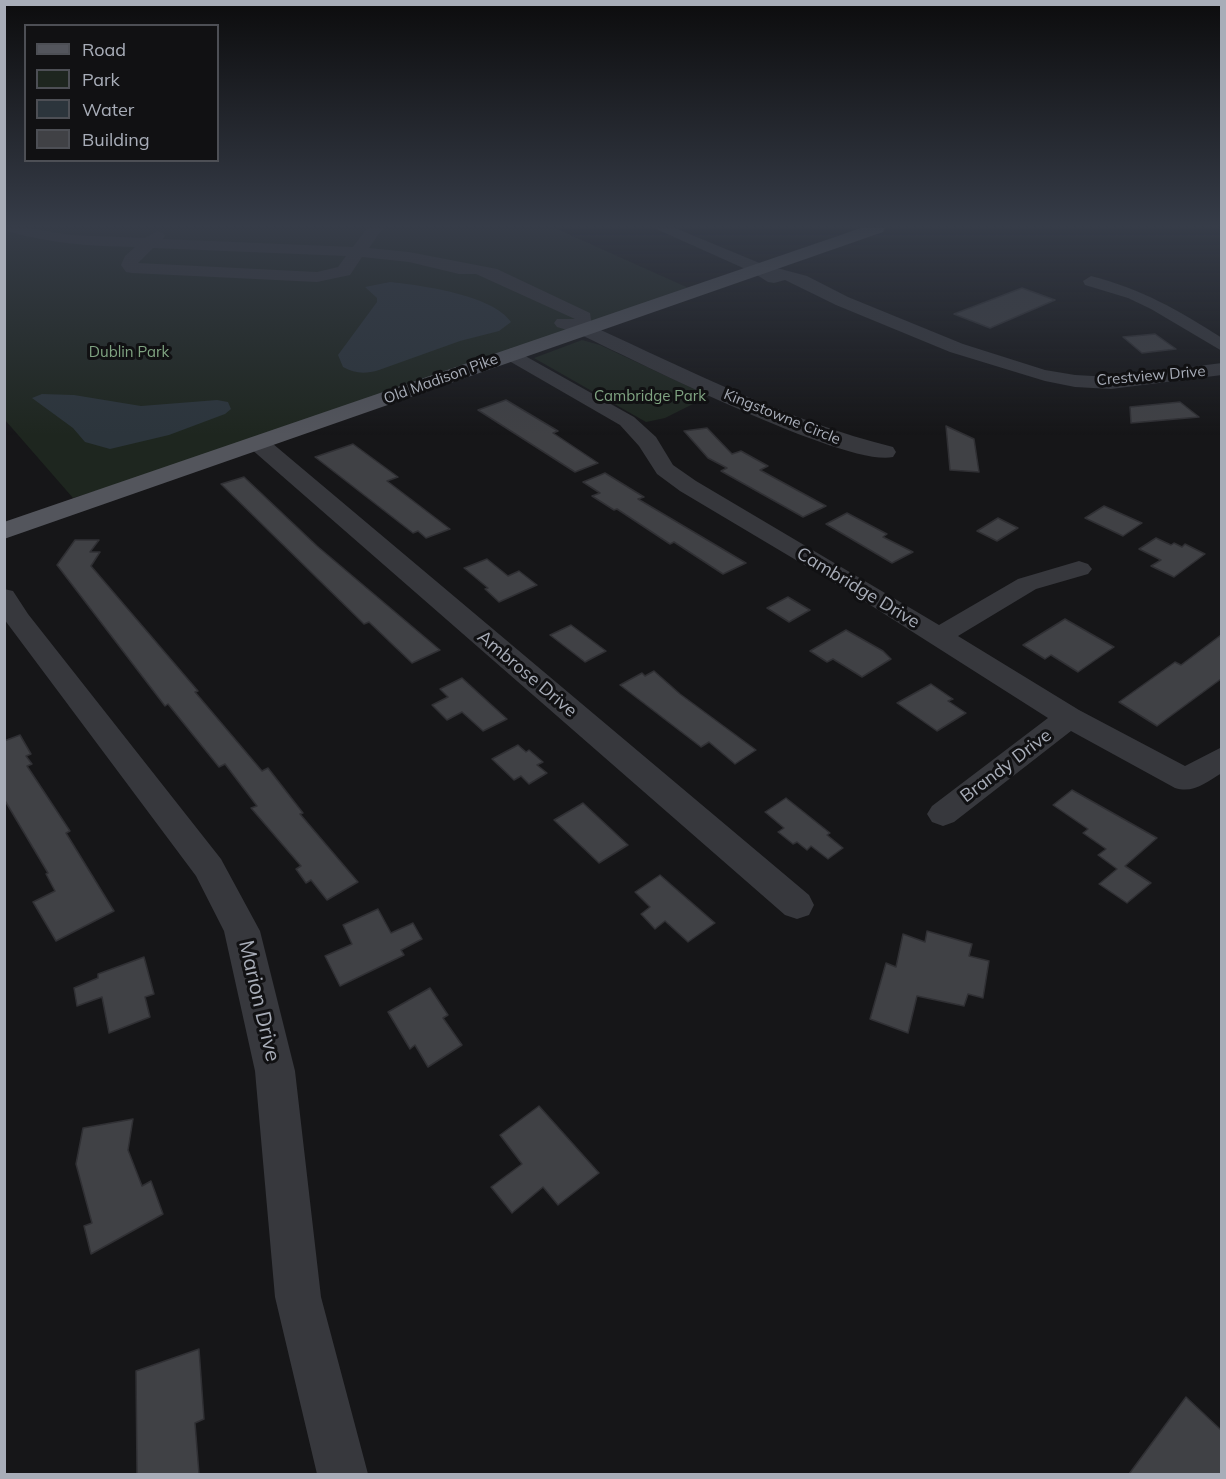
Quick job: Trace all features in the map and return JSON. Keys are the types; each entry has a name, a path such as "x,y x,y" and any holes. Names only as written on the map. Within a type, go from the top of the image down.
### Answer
{"main road":[{"name":"Old Madison Pike","path":"4,531 675,297"}],"street":[{"name":"Kingstowne Circle","path":"509,297 782,420 855,446 885,452"},
{"name":"Crestview Drive","path":"826,297 842,301 1010,368 1077,382 1125,381 1221,369"},
{"path":"1141,297 1158,305 1221,346"},
{"name":"Cambridge Drive","path":"511,354 627,421 648,442 665,469 688,486 939,636 1069,717 1186,780 1221,758"},
{"name":"Ambrose Drive","path":"258,444 797,905"},
{"path":"939,636 1027,584 1078,569"},
{"name":"Marion Drive","path":"4,597 17,618 209,868 242,931 275,1071 298,1297 343,1474"},
{"name":"Brandy Drive","path":"943,814 1069,717"}],"green space":[{"name":"Dublin Park","path":"5,297 673,297 188,463 73,498 5,420"},
{"name":"Cambridge Park","path":"582,340 600,345 709,396 665,418 646,422 534,358"}],"water":[{"path":"469,297 489,305 511,322 499,331 460,341 374,371 365,373 347,369 343,367 338,355 377,302 377,298"},
{"path":"42,394 74,395 141,406 217,400 228,402 231,409 225,414 169,435 110,449 85,442 73,428 32,398"}],"building":[{"path":"998,297 1047,297 1055,300 990,328 954,314"},
{"path":"1155,334 1176,349 1142,353 1123,337"},
{"path":"506,400 558,431 553,433 598,463 575,472 478,410"},
{"path":"1180,402 1199,417 1131,423 1130,407"},
{"path":"946,426 974,439 979,472 950,470"},
{"path":"707,428 732,454 741,451 768,466 760,470 826,506 803,517 721,471 727,468 708,458 684,431"},
{"path":"353,444 398,477 387,481 450,529 426,538 418,531 413,533 315,457"},
{"path":"605,473 644,497 638,499 746,563 723,574 674,542 670,544 617,509 614,510 592,496 600,493 583,482"},
{"path":"244,477 317,546 440,650 412,663 369,622 364,624 221,484"},
{"path":"1104,506 1142,523 1123,536 1085,518"},
{"path":"847,513 887,534 883,537 913,552 892,563 826,524"},
{"path":"998,518 1018,528 997,541 977,531"},
{"path":"1156,538 1171,545 1174,543 1182,547 1185,544 1205,554 1174,577 1151,566 1161,560 1139,549"},
{"path":"75,540 99,540 90,552 100,552 91,566 198,691 195,692 262,771 268,768 303,813 300,814 358,882 327,900 311,880 306,883 296,869 301,866 251,808 257,806 225,764 219,767 168,704 165,706 57,565"},
{"path":"487,559 508,576 519,571 537,585 499,602 485,589 488,588 464,568"},
{"path":"788,597 810,610 789,622 767,608"},
{"path":"1065,619 1114,647 1078,672 1051,655 1045,659 1023,645"},
{"path":"571,625 606,651 585,662 550,635"},
{"path":"846,630 883,651 891,659 862,677 833,659 827,662 810,651"},
{"path":"1221,635 1221,679 1157,726 1119,702 1175,662 1181,665"},
{"path":"654,671 680,694 756,750 735,764 709,742 701,747 620,685 642,673 645,676"},
{"path":"462,678 507,719 483,731 462,712 447,720 432,705 448,697 440,689"},
{"path":"931,684 953,699 948,701 966,713 937,731 897,703"},
{"path":"20,735 31,754 26,756 32,764 27,766 70,831 66,833 114,911 56,941 33,902 55,891 46,874 48,873 4,799 4,741"},
{"path":"518,745 526,752 529,750 543,762 537,765 547,773 529,784 521,776 514,780 492,759"},
{"path":"1072,790 1157,838 1125,866 1151,883 1127,903 1099,884 1117,869 1098,855 1106,849 1083,833 1088,829 1053,805"},
{"path":"786,798 830,833 827,835 843,848 828,859 811,846 807,850 797,842 793,844 778,832 784,828 765,812"},
{"path":"583,803 628,845 599,863 554,820"},
{"path":"660,875 715,923 688,942 665,921 655,929 641,914 650,907 635,892"},
{"path":"378,909 391,933 413,923 422,939 401,950 404,955 340,986 325,956 352,944 343,925"},
{"path":"927,931 972,944 969,956 989,961 983,998 968,994 964,1006 917,996 908,1033 870,1019 886,963 896,967 903,934 925,942"},
{"path":"144,957 154,994 145,997 150,1017 109,1033 102,997 77,1006 74,988 98,978 98,974"},
{"path":"430,988 448,1015 443,1018 462,1045 428,1067 415,1045 410,1049 388,1012"},
{"path":"539,1106 599,1173 558,1205 543,1187 512,1213 491,1187 522,1164 500,1135"},
{"path":"133,1119 128,1150 142,1186 151,1181 163,1214 91,1254 84,1226 92,1223 76,1164 83,1128"},
{"path":"199,1349 204,1419 195,1423 199,1474 137,1474 136,1371"},
{"path":"1186,1397 1221,1430 1221,1474 1129,1474"}]}
